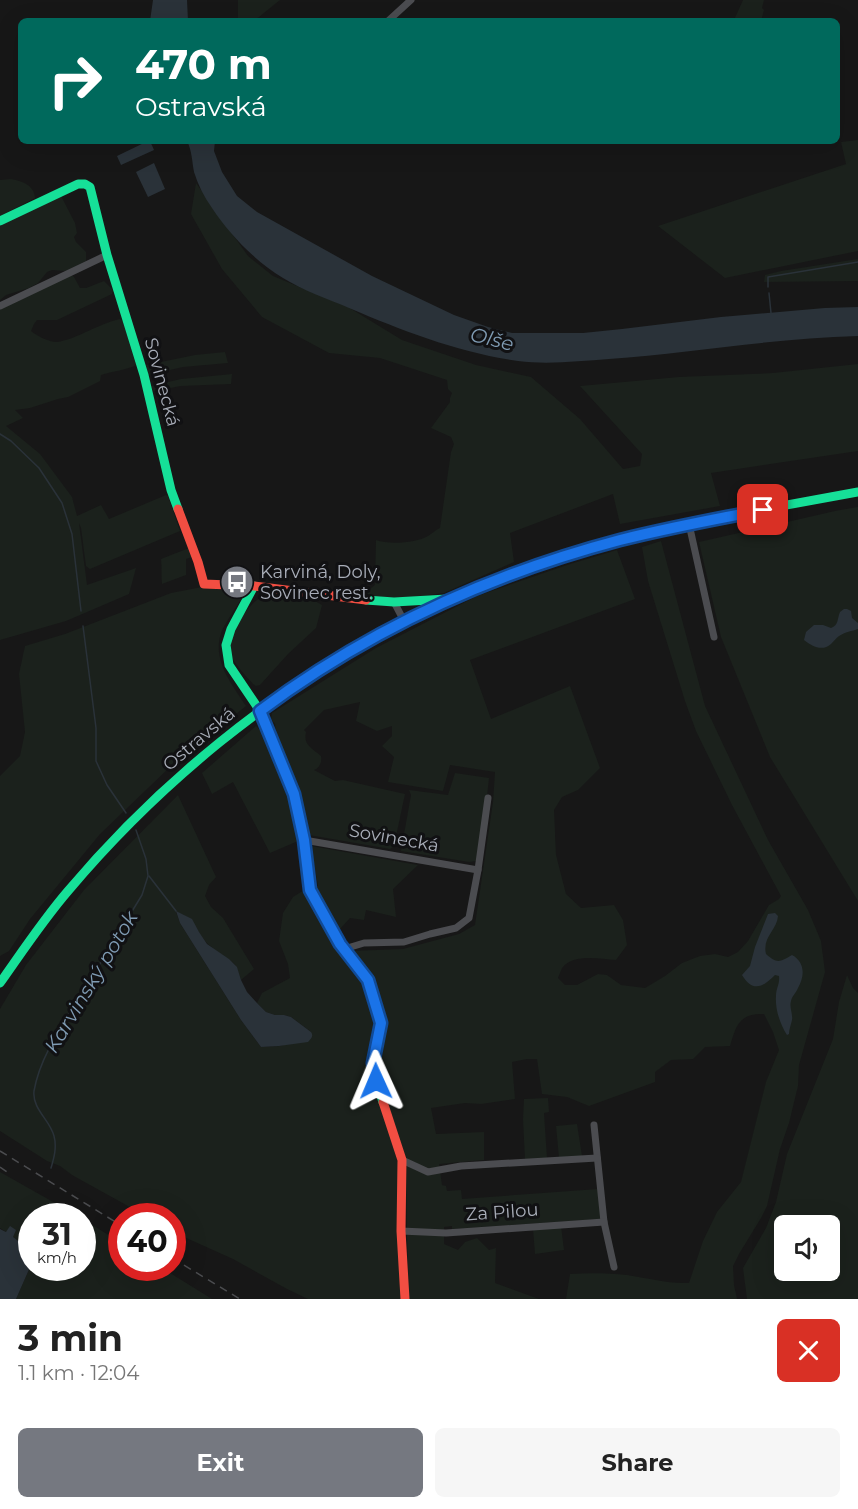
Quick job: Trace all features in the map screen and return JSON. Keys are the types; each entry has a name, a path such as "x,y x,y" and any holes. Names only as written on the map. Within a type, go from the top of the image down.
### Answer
{"street":[{"path":"391,18 411,0"},
{"path":"0,221 78,184 85,184 90,187 107,255 0,306"},
{"name":"Sovinecká","path":"107,255 144,375 171,490 204,584 254,586 373,601 450,599"},
{"name":"Ostravská","path":"0,983 22,950 100,854 158,795 212,748 260,711 345,654 404,621 450,599 547,562 597,546 689,524 858,492"},
{"path":"689,524 714,637"},
{"path":"254,586 231,629 226,645 229,665 260,711 294,794 304,840 310,890 344,949 368,980 381,1023 373,1063 376,1081 402,1160 405,1299"},
{"path":"394,602 404,621"},
{"path":"344,949 364,943 404,942 456,928 469,918 488,798"},
{"name":"Sovinecká","path":"304,840 478,870"},
{"path":"594,1125 604,1222 614,1267"},
{"path":"402,1160 428,1172 461,1166 597,1158"},
{"name":"Za Pilou","path":"402,1231 446,1233 604,1222"}],"shaded area":[{"path":"238,0 280,0 258,18 238,18"},
{"path":"743,0 764,0 762,18 735,18"},
{"path":"858,140 858,251 725,278 658,226 846,164 841,142"},
{"path":"11,179 23,182 30,187 35,198 0,216 0,180"},
{"path":"196,183 248,256 273,276 348,307 402,340 476,365 531,377 580,419 623,469 640,466 642,454 580,386 679,377 773,373 858,364 858,451 711,473 720,506 620,524 613,494 510,533 514,562 444,593 405,598 361,596 375,585 376,540 395,543 410,542 428,536 440,528 454,444 451,437 431,428 450,402 452,393 448,389 447,380 380,358 329,353 262,317 222,269 191,214"},
{"path":"61,196 75,223 77,233 74,237 86,252 86,261 66,271 47,272 38,283 6,295 0,300 0,224"},
{"path":"858,259 858,281 764,282 765,275 781,271"},
{"path":"71,275 80,288 104,281 113,290 112,294 57,320 37,320 31,331 50,341 57,342 120,319 123,321 136,365 101,375 100,381 68,397 15,410 23,418 6,426 40,454 72,497 77,516 101,505 109,519 166,495 180,531 90,569 86,566 79,523 87,585 136,568 129,594 66,621 0,640 0,309"},
{"path":"225,352 228,363 183,367 148,375 146,365 195,355"},
{"path":"232,374 231,384 181,386 153,391 151,386 181,379"},
{"path":"858,507 858,901 770,757 721,637 699,542"},
{"path":"661,541 705,706 768,840 808,910 821,941 825,972 799,1065 798,1086 767,1206 733,1266 737,1299 566,1299 570,1274 620,1274 666,1282 689,1283 703,1241 717,1212 741,1182 766,1082 779,1050 764,1014 744,1018 734,1032 730,1046 705,1047 693,1059 671,1060 655,1072 655,1082 589,1106 567,1097 542,1094 537,1059 527,1059 512,1062 515,1099 431,1108 436,1134 484,1132 484,1160 439,1164 442,1185 446,1186 447,1191 461,1190 462,1199 598,1189 601,1219 452,1229 452,1226 444,1227 444,1244 458,1250 465,1242 477,1238 489,1250 496,1248 495,1283 539,1299 409,1299 406,1159 384,1092 380,1065 386,1023 371,977 350,951 403,949 459,934 475,925 493,802 495,772 450,765 443,791 388,782 394,757 382,746 392,736 392,726 377,731 356,721 360,702 324,710 304,730 307,743 321,756 318,768 314,770 335,781 343,780 405,794 394,846 390,849 309,835 294,778 276,736 275,724 271,719 272,713 376,648 477,596 617,550 635,599 470,660 491,719 570,686 600,768 578,790 562,797 554,810 556,855 566,894 581,908 614,905 623,920 627,945 616,960 587,958 573,960 562,968 558,978 565,985 577,985 598,974 607,975 621,985 645,988 682,963 700,956 715,954 728,957 738,952 748,941 769,905 781,896 732,805 696,731 685,701 648,581 642,547"},
{"path":"189,548 192,557 186,559 186,575 162,584 161,559"},
{"path":"202,587 245,593 221,633 219,653 225,672 246,706 172,765 100,834 30,919 9,951 0,956 0,776 20,756 25,732 19,674 25,646 65,634 171,593"},
{"path":"275,595 315,601 322,605 316,628 260,685 256,686 232,657 229,647 230,640 237,624 252,604 261,598"},
{"path":"256,726 265,735 288,794 298,841 270,853 233,782 212,794 202,773"},
{"path":"455,773 489,778 483,834 476,861 469,862 401,851 411,795 409,790 448,795"},
{"path":"178,795 216,877 209,885 205,896 211,907 223,918 254,969 241,980 233,963 204,940 188,918 176,912 180,923 241,1020 261,1047 279,1046 310,1040 311,1032 291,1017 266,1012 257,1003 262,993 290,978 288,964 279,941 283,913 293,897 318,886 311,846 418,865 393,889 396,917 366,910 364,920 350,918 330,940 362,979 374,1014 376,1025 373,1047 398,1163 401,1299 308,1299 233,1259 186,1238 186,1203 123,1203 60,1166 47,1161 0,1131 0,1009 26,965 84,890"},
{"path":"847,975 858,993 858,1299 747,1299 743,1268 766,1228 776,1202 787,1154 833,1039 839,1002"},
{"path":"548,1098 549,1112 544,1113 547,1158 525,1160 524,1099"},
{"path":"577,1124 582,1156 559,1158 556,1126"},
{"path":"0,1172 55,1203 18,1203 18,1241 12,1237 15,1230 6,1232 0,1228"},
{"path":"561,1226 564,1250 535,1254 533,1229"},
{"path":"96,1227 108,1235 108,1281 183,1281 212,1299 16,1299 24,1281 96,1281"}],"water":[{"path":"153,0 187,0 188,18 150,18"},
{"path":"142,144 151,144 154,150 121,165 117,156"},
{"name":"Olše","path":"188,144 215,144 214,151 222,172 237,196 257,212 372,276 454,315 488,327 512,333 583,333 721,317 858,307 858,336 552,363 518,361 453,347 390,325 315,294 290,282 263,264 235,238 206,200 194,172"},
{"path":"154,163 165,189 148,197 136,172"},
{"path":"844,609 851,611 852,618 858,623 858,629 841,635 824,648 814,646 804,640 806,632 814,625 834,627 840,612"},
{"path":"176,911 192,919 207,944 237,967 247,992 266,1012 291,1017 311,1032 312,1036 309,1041 261,1047 241,1020 180,923"},
{"path":"775,913 778,916 777,921 766,943 766,954 779,961 792,955 799,961 803,974 791,1001 792,1020 787,1035 776,1006 779,976 775,975 766,983 754,986 742,975 750,966 768,914"},
{"path":"10,1226 16,1230 13,1237 18,1241 18,1281 24,1281 16,1299 0,1299 0,1229 6,1232"}],"waterway":[{"path":"768,287 768,277 858,262"},
{"path":"769,293 771,313"},
{"name":"Karvinský potok","path":"0,434 11,441 39,468 62,503 72,534 81,611"},
{"name":"Karvinský potok","path":"83,626 96,728 96,761 107,785 126,813"},
{"name":"Karvinský potok","path":"51,1168 55,1140 34,1097 37,1078 54,1040 142,895 148,876 146,859 136,830"},
{"path":"149,876 176,911"}],"railway":[{"path":"0,1151 108,1217"},
{"path":"0,1167 10,1174"},
{"path":"186,1266 240,1299"}],"traffic: fast":[{"path":"0,221 78,184 90,187 107,255 144,375 171,490 178,509"},
{"path":"715,518 858,492"},
{"path":"254,586 231,629 226,645 229,665 260,711 294,794 304,840 310,890 340,944 368,980 381,1023 373,1063 383,1102"},
{"path":"366,600 394,602 447,599"},
{"path":"0,983 68,891 103,851 179,777 261,710 350,651 396,625"}],"traffic: jam":[{"path":"178,509 204,584 254,586 366,600"},
{"path":"396,625 472,589 551,560 633,537 715,518"},
{"path":"383,1102 402,1160 401,1231 405,1299"}],"place":[{"name":"Karviná, Doly, Sovinec rest.","path":"237,582"}],"route":[{"path":"376,1081 373,1063 381,1023 368,980 340,944 310,890 304,840 294,794 260,711 301,682 374,637 477,588 547,562 618,540 763,510"}]}
